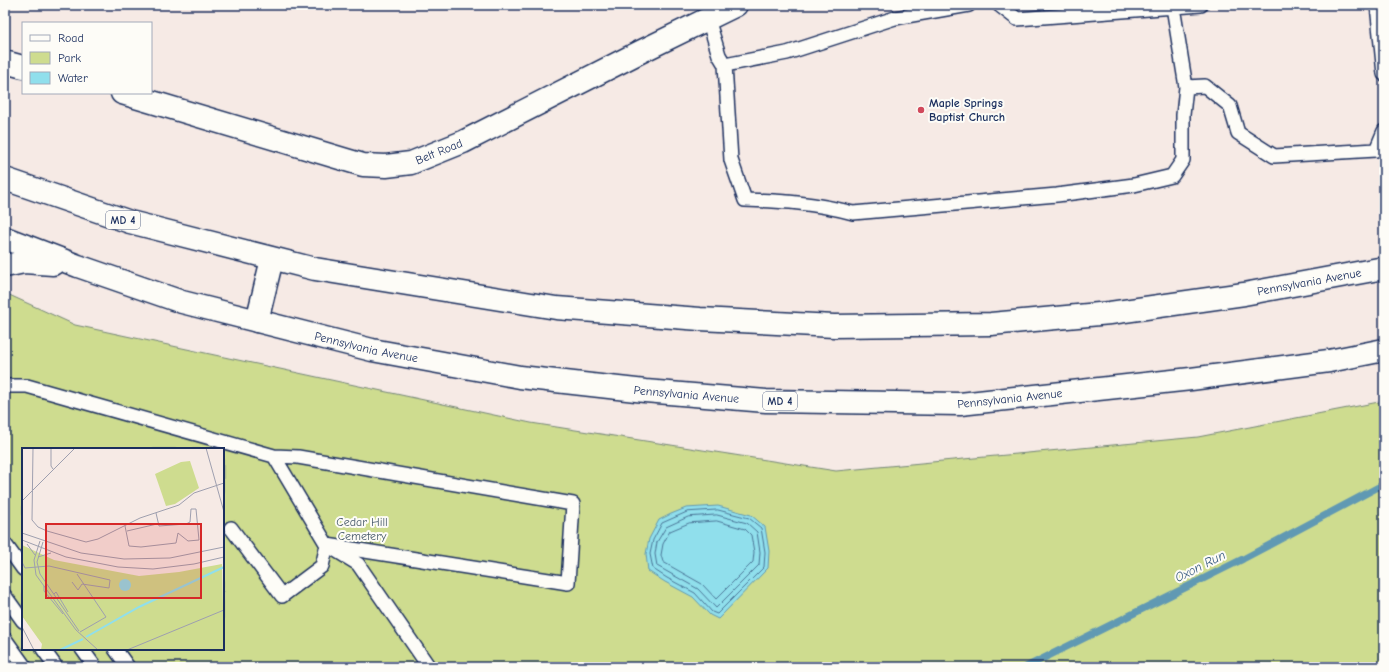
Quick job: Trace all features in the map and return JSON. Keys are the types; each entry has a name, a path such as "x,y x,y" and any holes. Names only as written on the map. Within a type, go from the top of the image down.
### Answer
{"main road":[{"name":"Belt Road","path":"125,94 363,166 397,166 411,163 463,142 736,5"},
{"path":"5,62 22,67"},
{"name":"Pennsylvania Avenue","path":"5,179 130,222 314,269 556,308 700,319 834,326 991,324 1110,312 1244,294 1384,268"},
{"name":"Pennsylvania Avenue","path":"5,238 78,266 182,302 372,350 520,377 645,392 766,401 960,404 1190,379 1328,361 1384,350"},
{"path":"257,321 272,258"},
{"path":"5,266 24,262 78,266"}],"lane":[{"path":"725,65 787,53 895,18 969,5"},
{"path":"999,5 1017,19 1200,5"},
{"path":"1377,5 1384,74"},
{"path":"708,19 719,55 725,65 731,160 744,200 789,201 825,206 854,213 1057,195 1134,185 1172,176 1183,160 1183,115 1186,87 1173,7"},
{"path":"1186,87 1205,86 1230,106 1238,133 1274,156 1376,150 1384,131"},
{"path":"5,386 27,386 274,456 298,457 573,504 568,583 327,545"},
{"path":"274,456 327,545 358,564 429,667"},
{"path":"231,528 282,596 322,566 327,545"},
{"path":"6,548 22,568"},
{"path":"5,596 22,620"},
{"path":"5,639 25,667"},
{"path":"44,650 56,667"},
{"path":"83,650 95,667"},
{"path":"116,650 128,667"}],"green space":[{"name":"Cedar Hill Cemetery","path":"5,293 75,325 531,423 836,471 1198,437 1384,401 1384,667 5,667"}],"water":[{"path":"718,506 751,515 765,527 769,551 768,568 718,619 710,615 693,597 648,571 646,554 649,539 659,520 686,508"}],"waterway":[{"name":"Oxon Run","path":"1026,667 1243,559 1384,484"}],"place":[{"name":"Maple Springs Baptist Church","path":"921,110"}]}
